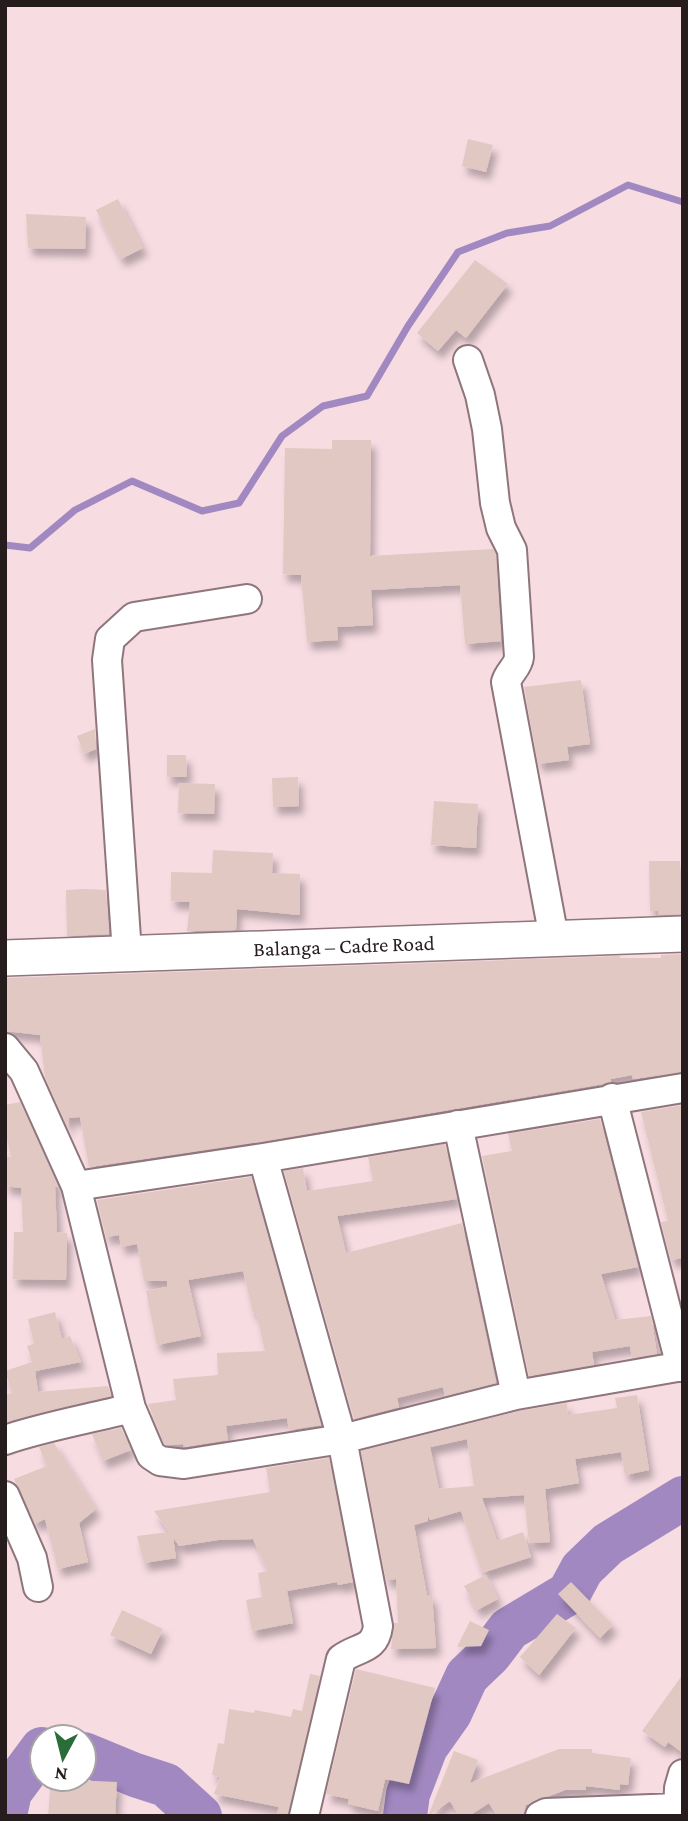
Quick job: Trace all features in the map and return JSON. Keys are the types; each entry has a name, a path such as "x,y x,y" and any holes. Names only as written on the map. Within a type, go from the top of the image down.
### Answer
{"street":[{"path":"468,360 487,429 495,503 501,528 512,550 519,664 508,674 506,682 554,938"},
{"path":"127,953 107,660 110,639 134,617 247,599"},
{"name":"Balanga – Cadre Road","path":"5,958 683,934"},
{"path":"5,1048 24,1072 76,1186 131,1408 151,1455 172,1464 342,1439 516,1395 682,1366 612,1098"},
{"path":"76,1186 263,1158 683,1088"},
{"path":"458,1125 516,1395"},
{"path":"263,1158 342,1439 377,1626 373,1643 341,1659 304,1816"},
{"path":"5,1440 37,1429 131,1408"},
{"path":"5,1496 32,1558 38,1587"},
{"path":"540,1816 546,1813 678,1812 679,1788 683,1774"}],"building":[{"path":"468,139 493,145 486,172 462,166"},
{"path":"118,199 143,248 121,259 96,210"},
{"path":"26,214 86,217 85,249 28,248"},
{"path":"475,260 508,284 466,338 456,330 438,351 417,333"},
{"path":"332,440 371,440 370,556 493,549 496,554 501,641 465,644 460,585 371,590 373,625 337,627 338,640 307,642 301,575 283,574 285,448 332,449"},
{"path":"581,680 590,744 567,747 569,760 538,764 524,687"},
{"path":"95,729 96,749 84,754 77,736"},
{"path":"167,755 186,755 187,777 167,777"},
{"path":"298,777 299,806 273,807 272,778"},
{"path":"179,783 215,784 214,814 178,813"},
{"path":"434,801 478,804 476,848 431,845"},
{"path":"213,850 273,853 272,873 300,874 300,915 237,909 236,930 187,931 190,902 171,901 171,872 212,873"},
{"path":"649,861 680,861 681,914 659,915 658,911 650,911"},
{"path":"66,890 106,890 109,934 67,936"},
{"path":"683,954 683,1072 633,1079 632,1075 611,1079 611,1082 603,1084 260,1142 89,1167 80,1117 69,1118 69,1130 45,1077 40,1035 5,1031 5,978 620,956 661,958 661,955"},
{"path":"20,1102 58,1187 55,1187 57,1232 67,1233 66,1280 13,1279 14,1232 23,1232 21,1188 5,1186 5,1156 11,1157 5,1129 5,1105"},
{"path":"683,1105 683,1258 671,1260 661,1222 668,1221 641,1112"},
{"path":"600,1119 638,1267 601,1274 615,1320 651,1316 657,1354 632,1358 630,1346 592,1352 594,1365 529,1376 482,1156 512,1151 508,1134"},
{"path":"445,1144 457,1199 337,1216 346,1253 462,1223 496,1383 445,1396 443,1387 397,1398 399,1407 354,1419 284,1171 303,1168 307,1191 373,1181 368,1157"},
{"path":"251,1177 321,1425 289,1430 287,1418 226,1426 228,1440 184,1447 183,1444 166,1445 148,1404 176,1400 173,1379 218,1375 217,1353 265,1351 256,1312 253,1313 243,1271 188,1280 201,1336 157,1345 146,1291 167,1287 167,1281 144,1281 137,1244 121,1247 119,1235 106,1237 97,1200"},
{"path":"55,1312 62,1339 70,1336 81,1362 35,1371 38,1392 108,1386 111,1396 5,1422 5,1395 12,1393 5,1371 32,1362 27,1346 34,1344 28,1319"},
{"path":"637,1395 649,1470 625,1475 621,1452 575,1459 579,1483 545,1489 550,1542 529,1543 524,1495 482,1498 497,1541 523,1532 531,1557 482,1573 461,1511 430,1520 428,1516 428,1521 414,1525 427,1596 432,1595 436,1648 391,1649 394,1623 398,1623 396,1579 386,1580 361,1451 519,1411 567,1403 568,1415 617,1408 615,1398","holes":["467,1439 474,1486 439,1489 430,1447"]},
{"path":"121,1428 131,1450 103,1461 92,1434"},
{"path":"54,1443 96,1509 79,1523 88,1562 58,1569 45,1519 35,1524 14,1479 47,1466 39,1447"},
{"path":"329,1458 353,1582 338,1585 337,1582 287,1591 293,1623 252,1631 246,1600 262,1597 258,1573 268,1571 253,1539 218,1540 179,1546 173,1537 176,1558 144,1563 137,1536 169,1532 154,1511 270,1492 266,1468"},
{"path":"486,1575 498,1599 477,1610 464,1586"},
{"path":"571,1582 613,1625 600,1638 558,1594"},
{"path":"122,1610 163,1629 151,1654 110,1635"},
{"path":"557,1614 576,1628 539,1675 520,1657"},
{"path":"470,1621 489,1630 481,1646 457,1647"},
{"path":"356,1669 435,1688 409,1784 385,1779 378,1811 348,1804 349,1799 326,1794"},
{"path":"310,1674 320,1676 288,1816 276,1816 279,1807 214,1794 220,1777 212,1775 218,1743 224,1744 229,1709 254,1713 255,1710 291,1717 293,1709 302,1711"},
{"path":"683,1674 683,1753 668,1742 665,1747 642,1731"},
{"path":"559,1749 592,1749 592,1753 631,1758 628,1785 620,1784 620,1790 586,1786 586,1790 565,1790 526,1805 523,1816 497,1816 489,1803 469,1816 459,1816 450,1801 428,1816 454,1751 478,1760 470,1783"},
{"path":"98,1781 117,1782 115,1816 48,1816 50,1793 98,1793"}],"waterway":[{"path":"5,545 30,548 75,510 132,481 202,511 239,503 282,436 323,406 367,396 408,326 458,252 507,233 550,226 628,185 683,202"},
{"path":"405,1816 408,1794 426,1747 450,1713 467,1676 490,1654 509,1629 569,1593 582,1569 608,1544 683,1498"},
{"path":"98,1760 166,1785 200,1816"},
{"path":"5,1815 10,1792 28,1768"}]}
